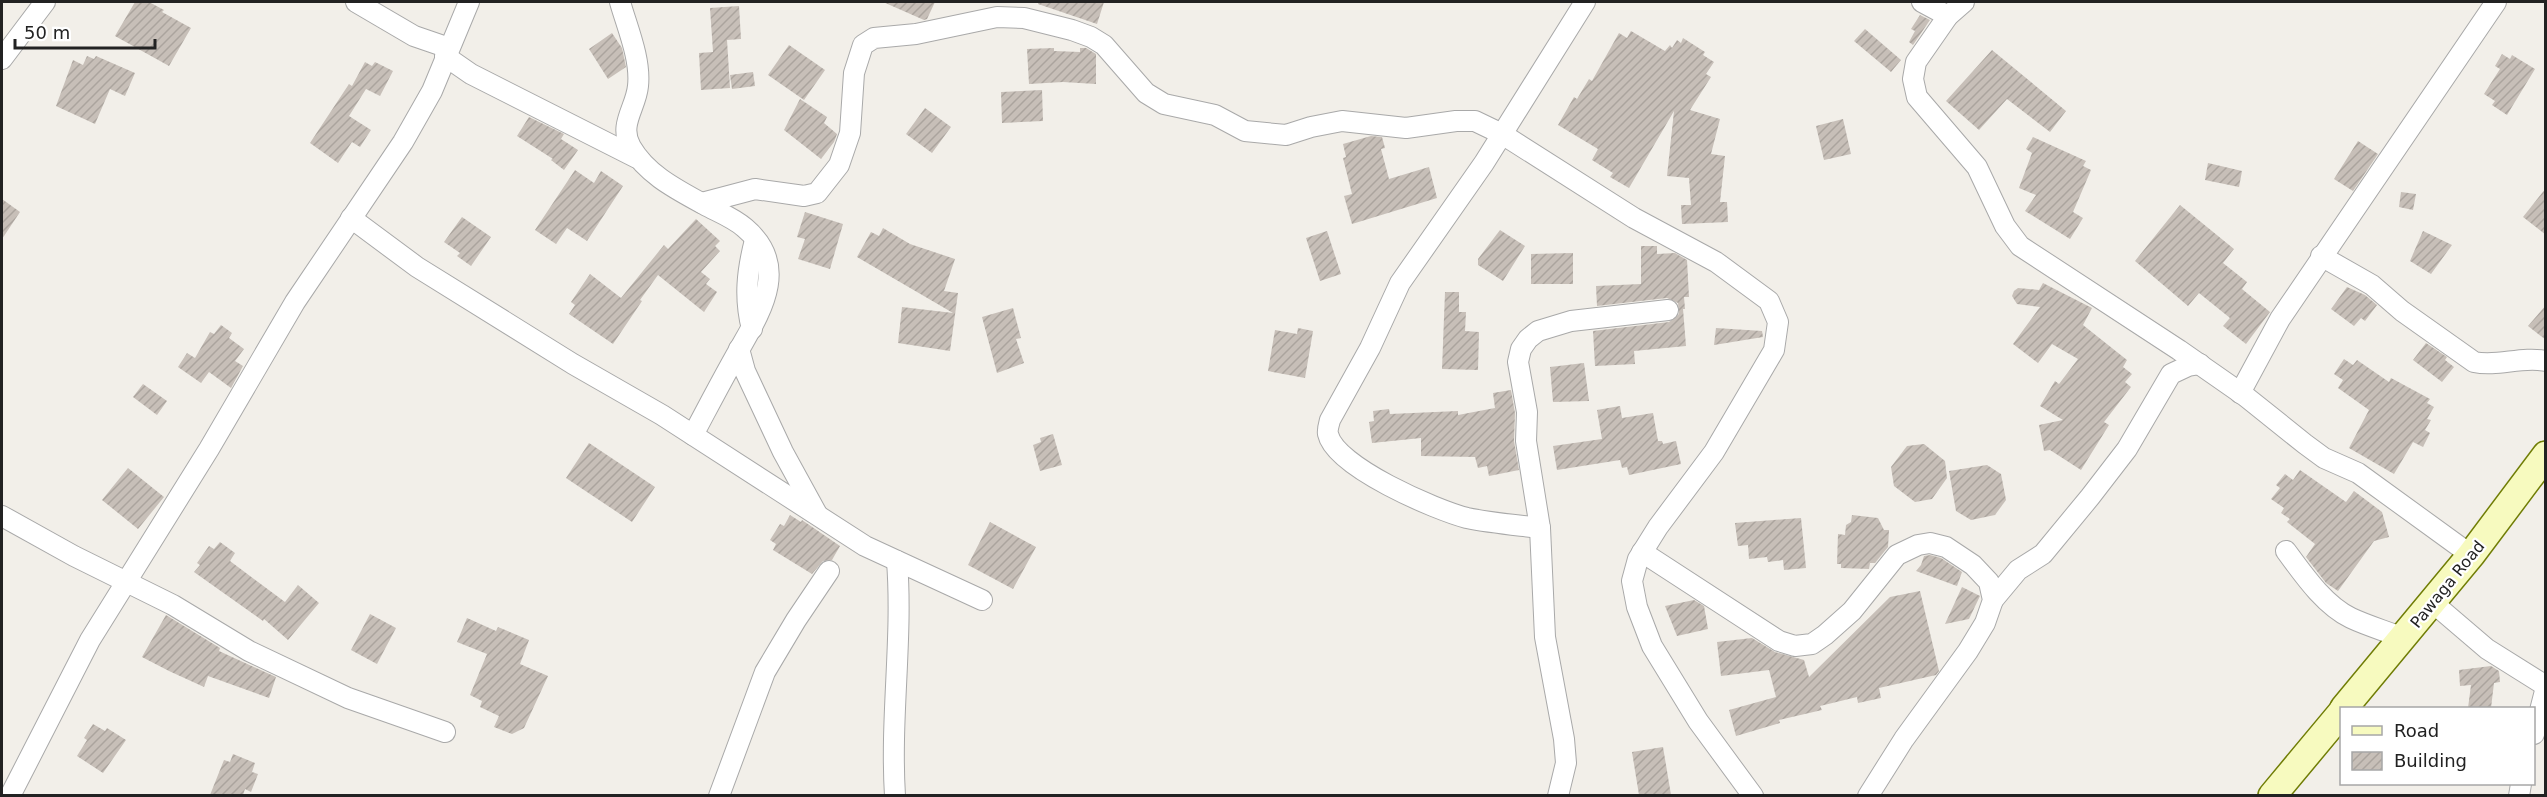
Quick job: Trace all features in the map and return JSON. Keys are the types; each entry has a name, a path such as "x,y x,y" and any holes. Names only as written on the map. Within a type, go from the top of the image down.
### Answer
{"main road":[{"name":"Pawaga Road","path":"2346,707 2471,555 2546,455"},
{"name":"Pawaga Road","path":"2272,795 2340,714"}],"street":[{"path":"2,59 45,2"},
{"path":"356,2 414,36 447,52 471,74 637,158 673,188 745,228 755,240 746,290 752,329 693,435"},
{"path":"10,795 90,640 209,449 295,302 404,142 432,91 469,2"},
{"path":"620,2 636,64 638,86 626,122 629,144 637,158"},
{"path":"1540,528 1467,518 1425,503 1385,484 1342,454 1333,445 1327,432 1330,420 1370,348 1400,283 1502,134 1585,2"},
{"path":"1922,2 1948,16"},
{"path":"1964,2 1948,16 1916,62 1913,79 1917,97 1977,167 2005,226 2020,246 2200,364 2324,458 2358,473 2471,555"},
{"path":"2240,393 2280,319 2321,256 2496,2"},
{"path":"702,203 755,189 804,196 817,193 839,165 850,133 854,73 863,45 874,38 916,34 997,17 1024,18 1091,37 1104,45 1146,93 1175,107 1215,115 1245,131 1286,135 1342,121 1406,128 1456,121 1475,122 1502,134 1615,207 1716,262 1769,301 1778,322 1774,350 1714,452 1642,552 1632,581 1637,608 1652,646 1698,721 1753,795"},
{"path":"351,218 417,267 693,435 865,546 982,600"},
{"path":"2321,256 2372,285 2402,311 2474,362 2488,365 2522,360 2546,361"},
{"path":"1558,795 1566,763 1561,717 1545,637 1540,528 1526,441 1527,412 1518,362 1521,349 1538,331 1571,321 1668,310"},
{"path":"739,349 745,371 783,452 818,515"},
{"path":"1868,795 1910,730 1968,651 1985,623 1993,600 2018,570 2043,554 2090,497 2127,449 2171,374 2188,366 2200,364"},
{"path":"2,516 74,556 173,605 249,651 348,698 445,732"},
{"path":"1642,552 1779,641 1795,646 1812,644 1826,635 1852,611 1897,555 1918,545 1930,543 1946,547 1973,565 1989,582 1993,600"},
{"path":"2286,551 2310,582 2338,610 2350,618 2403,638"},
{"path":"895,795 893,724 900,605 897,561"},
{"path":"719,795 765,672 796,620 830,571"},
{"path":"2432,602 2487,650 2546,687 2535,730"}],"building":[{"path":"135,2 149,2 191,28 169,66 115,36"},
{"path":"883,2 935,2 927,19 924,20"},
{"path":"1038,2 1104,2 1097,24 1038,4"},
{"path":"739,6 741,39 727,40 730,88 701,90 699,53 713,52 710,8"},
{"path":"1920,15 1930,20 1913,45 1909,42 1915,31 1911,29"},
{"path":"1865,29 1901,60 1891,72 1854,41"},
{"path":"1631,31 1665,51 1670,45 1672,48 1677,40 1681,43 1683,38 1705,52 1703,55 1714,62 1706,74 1711,77 1690,110 1720,119 1711,154 1725,156 1720,202 1727,202 1728,222 1682,224 1681,205 1691,205 1689,178 1667,176 1674,111 1629,188 1610,177 1613,173 1592,160 1598,149 1558,125 1574,97 1577,99 1589,79 1592,81 1619,33 1627,38"},
{"path":"612,33 622,48 626,67 608,79 589,49"},
{"path":"789,45 825,70 804,100 768,75"},
{"path":"1054,48 1054,51 1080,52 1080,48 1086,48 1096,54 1096,84 1063,82 1029,84 1027,49"},
{"path":"1992,50 2066,111 2050,132 2007,99 1979,130 1946,101"},
{"path":"2502,54 2510,59 2512,55 2535,69 2507,115 2492,105 2495,101 2484,94 2500,69 2495,66"},
{"path":"87,56 94,59 96,56 135,73 125,96 110,89 95,124 56,106 73,60 83,65"},
{"path":"365,62 372,66 375,62 393,71 380,96 366,89 349,116 371,130 360,147 352,142 338,163 310,143 349,84 352,86"},
{"path":"753,72 755,86 732,89 730,75"},
{"path":"1042,90 1043,121 1002,123 1001,92"},
{"path":"800,99 827,117 824,123 837,134 821,159 784,130"},
{"path":"925,108 951,127 932,153 906,134"},
{"path":"529,117 564,134 561,139 578,150 564,170 551,160 553,159 517,136"},
{"path":"1843,119 1851,154 1824,160 1816,126"},
{"path":"1371,136 1382,137 1385,148 1381,149 1389,179 1429,167 1437,198 1352,224 1344,196 1352,194 1343,158 1346,157 1343,144"},
{"path":"2033,137 2086,161 2083,166 2091,170 2073,212 2083,218 2070,239 2025,211 2036,195 2019,188 2032,153 2026,149"},
{"path":"2358,141 2378,154 2353,191 2334,179"},
{"path":"2208,163 2242,171 2239,187 2205,180"},
{"path":"575,170 594,183 601,171 623,186 587,241 567,228 556,244 535,230"},
{"path":"2546,188 2546,235 2523,217"},
{"path":"2401,192 2416,194 2413,210 2399,207"},
{"path":"2,199 20,212 2,239"},
{"path":"2180,205 2234,249 2223,263 2247,282 2242,289 2270,312 2246,344 2223,326 2230,318 2199,293 2188,306 2135,261"},
{"path":"805,212 843,224 830,269 798,259 805,239 797,237"},
{"path":"462,217 491,237 471,266 457,256 460,253 444,242"},
{"path":"696,219 720,241 715,246 720,251 701,272 710,279 706,284 717,292 704,312 658,275 613,344 569,314 575,305 571,302 590,274 621,298 664,245 668,249"},
{"path":"883,228 910,244 955,259 944,291 958,293 950,351 898,343 902,307 953,313 857,257 871,232 879,236"},
{"path":"1500,230 1525,246 1503,281 1478,265 1478,259"},
{"path":"1327,231 1341,274 1320,281 1306,238"},
{"path":"2423,231 2452,245 2431,274 2410,261"},
{"path":"1641,246 1657,246 1657,254 1675,253 1687,260 1689,297 1684,297 1685,309 1683,309 1686,346 1634,351 1635,364 1595,366 1593,331 1669,322 1679,314 1678,303 1667,298 1597,306 1596,286 1641,284"},
{"path":"1573,253 1573,284 1531,284 1531,254"},
{"path":"2043,283 2092,308 2083,325 2127,360 2123,367 2132,374 2125,382 2131,387 2104,422 2109,425 2081,470 2050,450 2044,451 2039,425 2063,420 2040,406 2055,381 2059,384 2078,359 2052,344 2038,363 2013,344 2040,307 2017,304 2012,296 2014,291 2018,288 2039,290"},
{"path":"2347,287 2365,295 2377,305 2365,321 2361,318 2354,326 2331,309"},
{"path":"1445,292 1459,292 1459,312 1466,312 1465,331 1479,332 1478,370 1442,369"},
{"path":"2546,305 2546,340 2528,326"},
{"path":"1013,308 1021,338 1016,339 1024,363 997,373 982,317"},
{"path":"221,325 232,333 229,338 244,349 235,361 243,366 231,388 209,372 201,383 178,367 187,353 195,358 210,332 214,334"},
{"path":"1298,328 1313,331 1305,378 1268,371 1275,330 1297,334"},
{"path":"1716,328 1762,331 1763,337 1714,345"},
{"path":"2426,343 2447,357 2445,360 2454,367 2442,382 2413,360"},
{"path":"2344,359 2353,365 2357,360 2389,382 2391,378 2430,399 2427,403 2434,407 2427,419 2431,420 2425,430 2430,433 2423,447 2413,442 2394,474 2349,448 2369,410 2338,388 2343,380 2334,374"},
{"path":"1584,363 1589,401 1553,402 1550,367"},
{"path":"143,384 167,401 157,415 133,397"},
{"path":"1511,390 1515,413 1514,441 1519,470 1489,476 1487,466 1478,468 1475,457 1421,456 1421,438 1372,443 1369,422 1374,421 1373,411 1389,409 1390,414 1458,411 1458,415 1495,408 1493,393"},
{"path":"1620,406 1622,418 1653,413 1658,441 1662,441 1663,444 1676,441 1681,464 1629,475 1627,467 1622,468 1620,460 1557,470 1553,446 1602,439 1597,410"},
{"path":"1053,434 1062,465 1040,471 1033,445 1041,442 1040,438"},
{"path":"589,443 655,487 632,522 566,478"},
{"path":"1924,444 1945,461 1947,478 1932,499 1915,502 1894,486 1891,467 1907,446"},
{"path":"1987,465 2001,474 2006,500 1995,515 1971,520 1956,511 1949,471"},
{"path":"128,468 164,497 138,529 102,500"},
{"path":"2300,470 2346,502 2354,491 2382,512 2389,537 2374,541 2338,591 2326,583 2306,557 2315,544 2287,522 2290,519 2281,513 2284,508 2271,499 2280,488 2276,485 2285,474 2293,480"},
{"path":"790,515 801,522 802,520 840,546 832,560 823,561 812,574 773,550 776,544 770,540 780,524 784,526"},
{"path":"1852,515 1878,518 1884,530 1889,530 1888,547 1875,563 1870,563 1869,569 1841,568 1841,564 1837,564 1838,534 1845,535 1846,525 1851,522"},
{"path":"1801,518 1806,568 1784,570 1783,560 1768,562 1767,557 1749,559 1748,545 1738,546 1735,523"},
{"path":"990,522 1036,547 1013,589 968,565"},
{"path":"220,542 235,553 230,561 285,602 298,585 319,603 288,640 264,619 263,621 194,572 200,565 197,563 209,546 214,549"},
{"path":"1924,556 1941,558 1962,572 1957,586 1916,571"},
{"path":"1962,587 1980,596 1969,619 1945,624"},
{"path":"1920,591 1939,671 1936,675 1879,688 1881,698 1858,703 1857,697 1820,706 1822,710 1779,720 1780,723 1736,736 1729,710 1776,697 1769,670 1721,676 1717,642 1752,638 1775,652 1804,660 1809,677 1890,597"},
{"path":"1694,600 1704,606 1708,629 1677,636 1665,606"},
{"path":"370,614 396,628 377,664 351,650"},
{"path":"166,615 220,648 219,651 276,677 269,698 208,676 204,687 142,657"},
{"path":"467,618 496,631 498,627 529,640 520,664 548,676 524,728 512,734 494,727 499,716 480,707 482,701 470,695 487,654 457,642"},
{"path":"2491,666 2499,671 2500,682 2494,683 2491,707 2468,707 2471,685 2460,686 2459,670"},
{"path":"93,724 105,731 107,728 126,740 103,773 77,756"},
{"path":"1663,747 1671,795 1639,795 1632,752"},
{"path":"233,754 255,763 252,772 258,774 251,792 245,789 243,795 210,795 224,760 230,762"}]}
